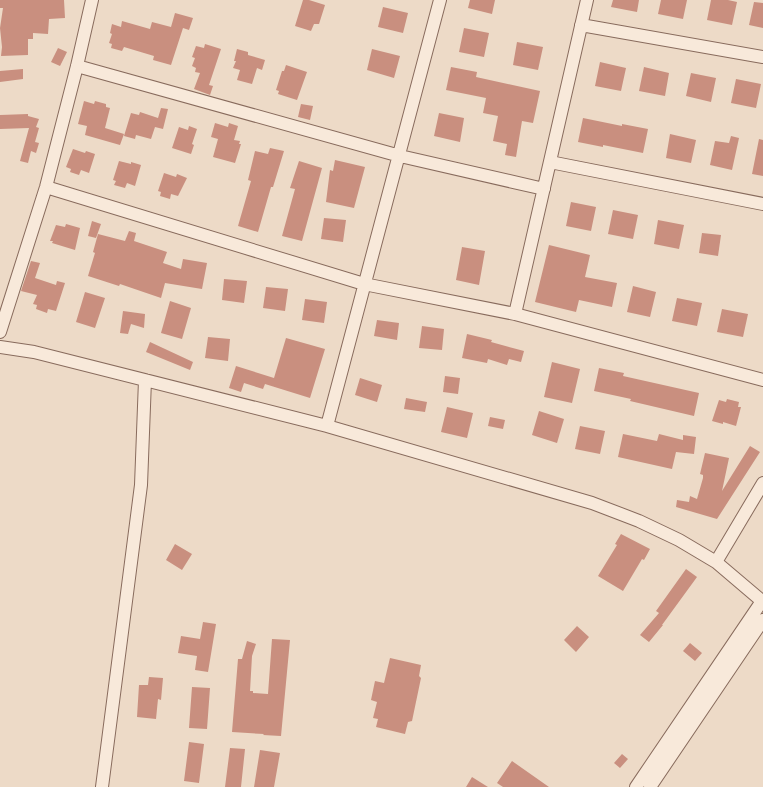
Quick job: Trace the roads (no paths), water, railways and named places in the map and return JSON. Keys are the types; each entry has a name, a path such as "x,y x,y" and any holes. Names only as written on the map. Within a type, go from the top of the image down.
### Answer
{"street":[{"path":"0,332 46,187 92,0"},
{"path":"327,426 364,284 400,156 440,0"},
{"path":"515,314 587,0"},
{"path":"581,25 763,57"},
{"path":"77,66 400,156 544,189"},
{"path":"550,162 763,204"},
{"path":"46,187 364,284 515,314 763,380"},
{"path":"0,347 34,352 327,426 592,503 639,520 679,540 716,562 762,601 636,787"},
{"path":"102,787 141,485 145,380"},
{"path":"716,562 763,483"},
{"path":"650,787 763,620"}]}
